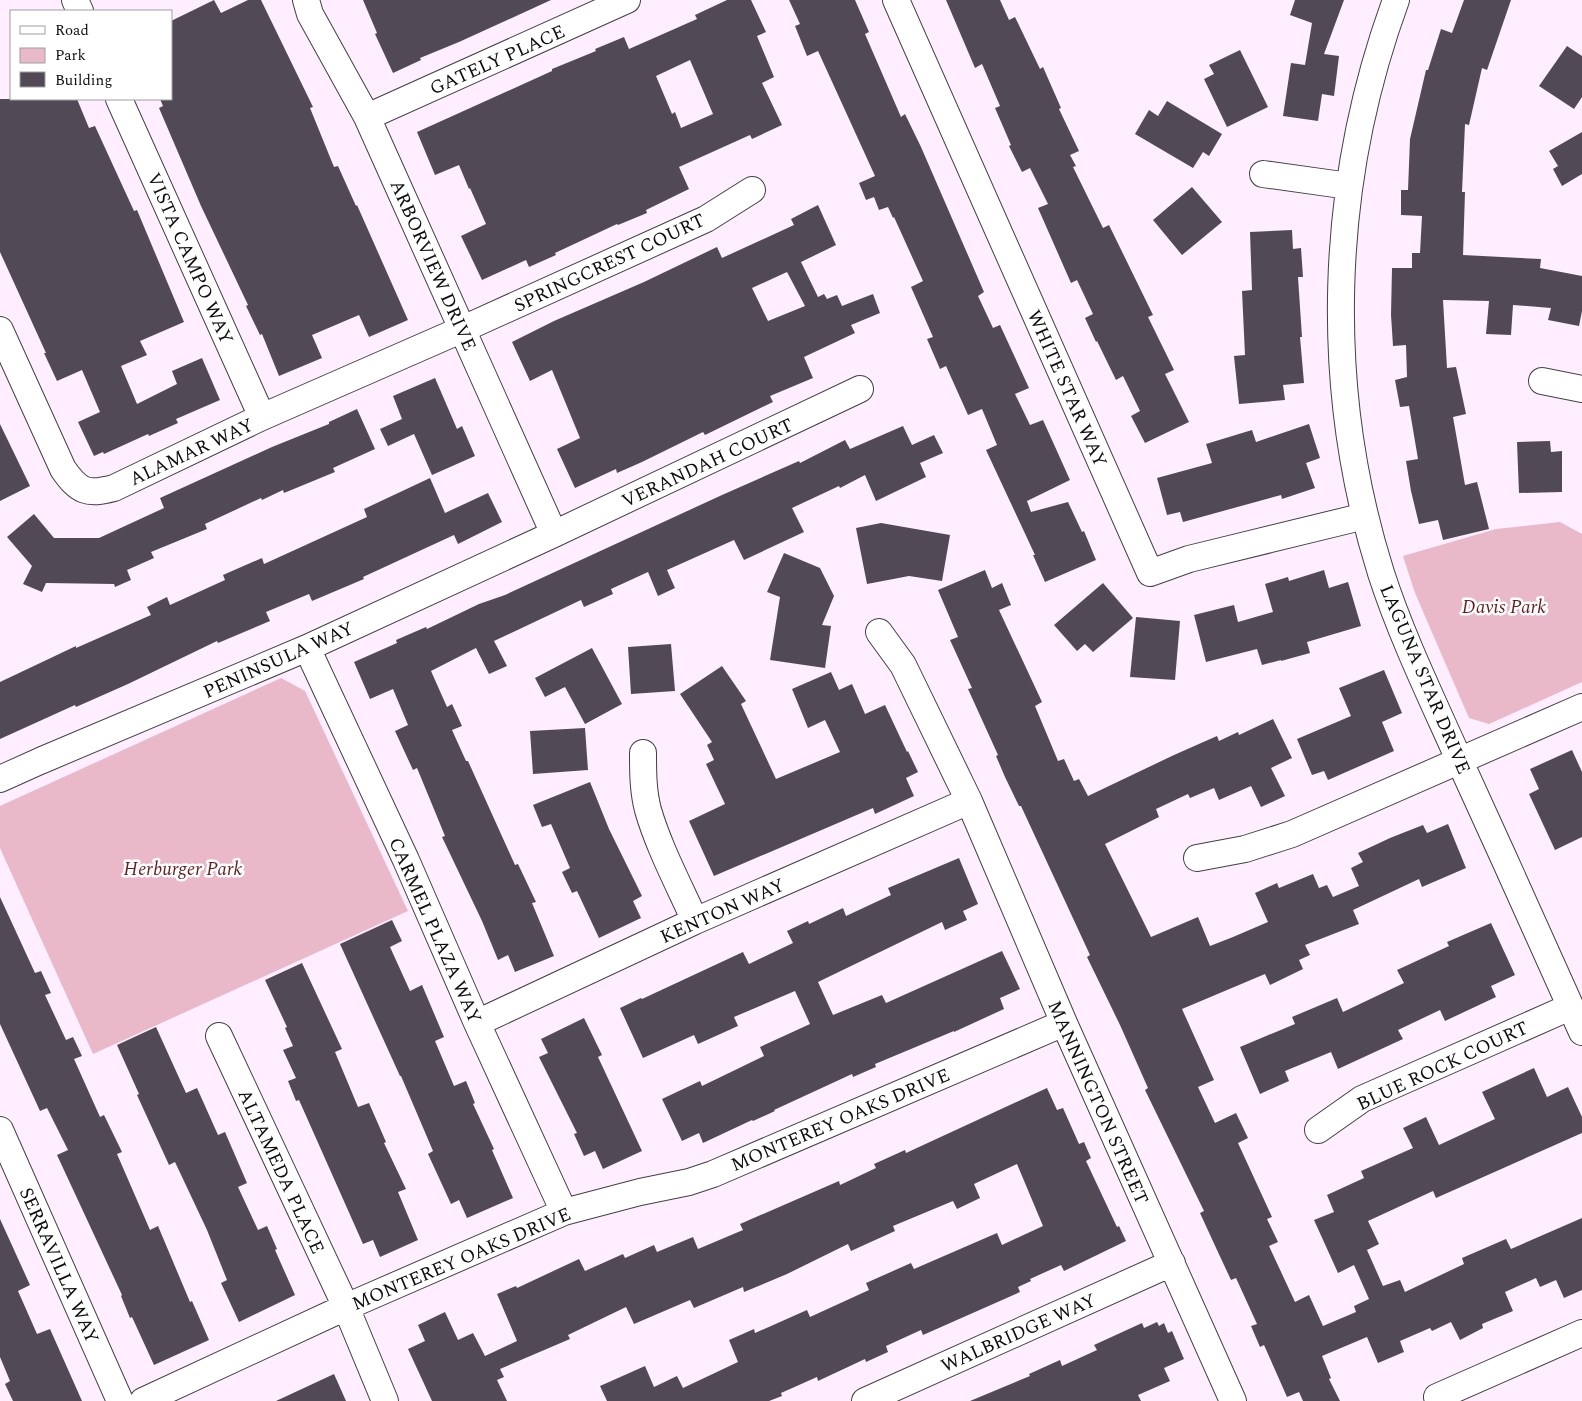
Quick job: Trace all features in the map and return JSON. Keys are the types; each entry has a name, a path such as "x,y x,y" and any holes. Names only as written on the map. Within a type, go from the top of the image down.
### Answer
{"street":[{"name":"ARBORVIEW DRIVE","path":"306,0 310,14 367,117 554,534"},
{"name":"GATELY PLACE","path":"367,117 627,0"},
{"name":"WHITE STAR WAY","path":"896,0 1150,573 1189,559 1365,516"},
{"name":"LAGUNA STAR DRIVE","path":"1396,0 1373,72 1358,131 1349,186 1341,270 1341,346 1344,391 1352,451 1365,516 1382,574 1408,645 1582,1032"},
{"name":"VISTA CAMPO WAY","path":"119,100 262,417"},
{"path":"1263,174 1349,186"},
{"name":"SPRINGCREST COURT","path":"463,329 706,219 752,190"},
{"name":"ALAMAR WAY","path":"0,330 64,469 72,482 84,491 99,492 114,488 262,417 463,329"},
{"path":"1542,381 1582,389"},
{"name":"VERANDAH COURT","path":"554,534 860,389"},
{"name":"PENINSULA WAY","path":"0,779 307,648 554,534"},
{"name":"MANNINGTON STREET","path":"879,632 903,665 969,801 1064,1023 1233,1401"},
{"name":"CARMEL PLAZA WAY","path":"307,648 406,860 477,1023 564,1212"},
{"path":"1197,858 1245,849 1292,834 1582,707"},
{"path":"643,753 643,784 648,810 656,834 695,921"},
{"name":"KENTON WAY","path":"477,1023 695,921 969,801"},
{"name":"BLUE ROCK COURT","path":"1318,1130 1362,1099 1570,1007"},
{"name":"MONTEREY OAKS DRIVE","path":"143,1401 346,1307 564,1212 640,1192 688,1182 713,1174 1064,1023"},
{"name":"ALTAMEDA PLACE","path":"219,1036 346,1307"},
{"name":"SERRAVILLA WAY","path":"0,1130 120,1401"},
{"name":"WALBRIDGE WAY","path":"865,1401 1172,1263"},
{"path":"346,1307 385,1401"},
{"path":"1437,1397 1582,1333"}],"green space":[{"name":"Davis Park","path":"1560,522 1582,534 1582,682 1489,724 1469,718 1415,593 1403,556 1496,529"},
{"name":"Herburger Park","path":"281,678 305,691 408,911 93,1054 0,848 0,806"}],"building":[{"path":"214,0 221,13 248,0 261,0 313,107 310,108 334,167 338,166 357,205 408,320 369,337 359,315 312,335 322,358 279,376 262,334 260,335 246,306 248,305 201,206 159,108 163,106 160,100 172,100 172,21"},
{"path":"363,0 551,0 420,58 421,60 393,73 375,34 377,33"},
{"path":"727,0 751,0 766,32 757,36 774,77 762,83 782,125 752,139 750,135 679,167 689,189 646,210 647,213 617,224 529,267 526,260 482,280 461,236 486,224 459,165 435,175 417,132 552,71 552,69 596,51 595,49 624,37 629,49 697,19 695,15","holes":["690,60 713,114 681,128 675,112 672,114 656,76"]},
{"path":"789,0 855,0 869,32 865,34 901,117 905,114 921,147 984,292 978,296 993,328 1000,325 1029,388 1015,394 1030,425 1043,420 1070,480 1027,501 1031,512 1068,502 1082,532 1084,531 1096,560 1045,582 1033,555 1035,555 986,450 997,445 982,409 968,415 946,366 940,369 927,339 933,337 911,287 923,281 888,207 879,210 874,197 866,200 859,183 875,176 818,51 807,56 795,26 800,24"},
{"path":"946,0 1000,0 1009,20 1015,17 1040,69 1043,67 1061,108 1059,109 1079,151 1070,155 1076,166 1073,167 1103,228 1109,225 1153,315 1148,317 1174,370 1165,374 1189,422 1145,443 1131,416 1140,411 1123,376 1116,380 1096,342 1085,318 1093,314 1077,280 1071,283 1038,208 1048,204 1030,168 1022,172 1009,146 1011,145 995,108 1000,106 982,64 975,68"},
{"path":"1295,0 1344,0 1324,54 1339,56 1334,96 1322,94 1318,121 1283,116 1291,63 1305,65 1312,23 1290,15"},
{"path":"1464,0 1511,0 1487,70 1482,68 1469,125 1465,124 1462,192 1465,192 1463,255 1541,259 1540,268 1582,276 1582,311 1579,326 1548,320 1551,308 1513,305 1511,335 1486,334 1489,301 1443,300 1447,368 1456,367 1466,414 1453,417 1465,485 1477,482 1489,529 1443,540 1438,520 1419,524 1411,491 1406,461 1418,459 1409,406 1400,407 1395,380 1407,377 1406,345 1393,346 1391,315 1392,268 1412,268 1412,253 1420,253 1422,216 1401,215 1401,190 1408,190 1410,139 1426,70 1428,70 1441,29 1452,33"},
{"path":"1567,46 1582,56 1582,97 1574,109 1539,86"},
{"path":"1240,50 1268,107 1227,127 1204,79 1214,74 1209,65"},
{"path":"0,99 77,100 89,128 95,126 134,211 137,210 184,322 140,341 147,355 121,366 137,404 177,384 172,371 202,358 220,400 176,419 178,423 149,436 148,434 104,454 103,452 94,456 78,422 100,412 82,370 57,381 0,252"},
{"path":"1167,101 1222,134 1209,156 1203,152 1193,168 1135,134 1149,110 1158,116"},
{"path":"1582,132 1582,174 1562,186 1553,169 1558,166 1549,151"},
{"path":"1192,187 1222,222 1182,255 1153,220"},
{"path":"818,205 836,245 801,262 818,297 824,294 827,299 837,295 842,306 873,294 880,313 851,325 855,333 804,357 813,378 770,396 773,402 705,435 703,432 617,473 616,469 575,488 557,449 580,438 552,370 530,381 512,342 717,247 722,258 794,225 791,219","holes":["787,272 805,306 768,321 752,288"]},
{"path":"1292,230 1293,249 1301,248 1303,277 1298,277 1304,383 1283,385 1285,400 1239,404 1234,356 1245,355 1242,291 1252,290 1250,232"},
{"path":"435,378 457,429 462,426 475,456 432,475 414,434 388,446 380,429 402,419 393,396"},
{"path":"357,409 375,449 333,468 335,472 284,493 283,490 262,500 261,498 205,524 207,529 151,552 154,558 127,570 131,580 115,587 114,584 46,583 42,592 23,584 32,566 7,537 34,514 54,538 99,538 164,508 160,498 272,447 329,424 329,422"},
{"path":"0,424 30,486 0,501"},
{"path":"1309,424 1320,458 1306,463 1315,488 1282,499 1281,495 1183,522 1180,512 1167,515 1157,478 1212,463 1206,444 1252,430 1256,442"},
{"path":"903,426 912,445 934,435 943,453 920,463 926,477 876,501 865,475 840,488 839,486 792,508 804,532 744,560 734,540 667,570 675,588 658,596 648,572 611,589 613,594 584,607 581,600 494,641 507,666 489,674 476,648 431,671 447,707 452,704 462,726 452,730 515,865 518,864 536,902 532,903 554,956 515,972 508,955 498,960 482,921 442,837 445,836 417,768 413,770 395,731 408,725 393,689 370,699 354,662 397,643 396,640 426,627 427,629 479,604 505,595 722,495 799,461 800,463 845,440 850,449"},
{"path":"1550,441 1551,452 1562,451 1562,492 1519,493 1517,442"},
{"path":"430,478 445,513 488,493 502,522 458,544 454,535 363,577 364,579 312,601 309,594 266,612 270,621 218,643 217,641 128,684 76,707 75,705 0,739 0,682 76,646 76,648 151,615 147,607 167,597 170,605 225,580 223,575 262,558 264,564 367,517 364,509"},
{"path":"881,523 950,535 942,581 909,576 867,584 856,528"},
{"path":"784,553 820,568 834,596 822,625 831,626 825,668 770,660 780,597 767,592"},
{"path":"985,570 992,588 1002,583 1011,605 999,610 1042,702 1035,706 1058,761 1064,759 1074,781 1079,779 1088,796 1217,736 1219,741 1238,732 1239,735 1273,719 1292,758 1271,768 1285,796 1261,807 1251,786 1219,800 1214,788 1190,798 1188,794 1156,809 1159,817 1105,844 1151,937 1198,917 1210,946 1268,922 1255,893 1277,883 1279,888 1313,874 1319,888 1327,885 1333,897 1359,886 1351,868 1363,862 1358,853 1423,825 1427,833 1448,824 1466,868 1422,887 1419,879 1353,910 1359,924 1305,945 1310,955 1299,960 1303,969 1270,985 1265,974 1182,1009 1214,1080 1198,1087 1215,1123 1236,1113 1248,1138 1238,1143 1272,1217 1267,1219 1278,1242 1269,1246 1295,1302 1309,1295 1323,1326 1356,1312 1354,1306 1369,1299 1354,1265 1338,1273 1314,1220 1334,1212 1327,1195 1364,1178 1361,1171 1413,1148 1403,1128 1426,1117 1439,1145 1495,1119 1482,1092 1534,1068 1547,1097 1568,1087 1582,1117 1582,1133 1436,1198 1433,1191 1368,1221 1379,1244 1367,1250 1383,1286 1400,1280 1405,1292 1464,1264 1462,1258 1506,1239 1511,1249 1582,1218 1582,1290 1564,1298 1556,1280 1540,1287 1536,1278 1505,1292 1513,1311 1482,1324 1483,1328 1460,1340 1451,1322 1432,1331 1430,1328 1400,1341 1404,1352 1378,1363 1367,1337 1322,1356 1331,1378 1329,1379 1340,1401 1303,1401 1299,1392 1287,1397 1264,1345 1260,1347 1251,1326 1257,1324 1236,1278 1231,1280 1217,1250 1200,1213 1204,1211 1145,1090 1148,1088 1087,957 1090,955 1021,806 1019,806 1005,777 996,756 998,755 968,689 972,688 950,640 958,637 938,590"},
{"path":"1324,570 1329,588 1348,582 1361,626 1307,642 1310,653 1281,661 1262,665 1257,649 1206,662 1194,615 1234,605 1238,622 1273,612 1265,584 1288,577 1289,581"},
{"path":"1103,583 1133,618 1093,652 1085,644 1077,651 1054,625"},
{"path":"1136,617 1180,621 1175,680 1130,677"},
{"path":"671,644 675,691 631,694 628,647"},
{"path":"592,648 622,704 585,724 565,687 545,697 535,678"},
{"path":"722,666 746,701 741,704 776,779 840,752 825,720 808,728 792,689 831,672 839,690 852,684 865,714 885,705 918,772 906,778 914,796 875,814 873,808 714,876 689,821 725,804 706,764 714,760 707,745 712,742 680,694"},
{"path":"1384,670 1402,713 1382,722 1394,751 1328,780 1324,771 1312,775 1297,739 1351,716 1339,688"},
{"path":"585,728 588,770 533,774 530,731"},
{"path":"1572,750 1582,772 1582,837 1555,850 1529,794 1539,789 1530,769"},
{"path":"590,782 609,829 642,896 633,901 641,918 599,938 577,891 572,893 562,872 570,868 551,824 542,827 533,805"},
{"path":"959,858 978,904 963,911 967,920 945,930 942,922 818,982 833,1015 882,995 886,1003 1002,951 1020,989 1000,998 1004,1009 954,1032 875,1064 876,1067 853,1077 852,1074 703,1143 699,1133 682,1141 662,1099 700,1081 702,1086 764,1056 760,1047 810,1024 795,991 734,1017 738,1026 698,1044 694,1035 643,1058 620,1008 743,952 749,964 793,943 787,931 808,921 809,924 843,908 846,916 891,895 888,888"},
{"path":"0,897 35,973 41,971 51,993 45,995 66,1040 73,1037 82,1056 74,1059 100,1117 104,1115 122,1152 117,1154 150,1230 158,1226 190,1302 192,1301 209,1340 154,1365 132,1317 130,1318 122,1295 57,1155 68,1150 47,1108 40,1111 0,1024"},
{"path":"392,920 402,941 390,947 410,991 422,985 444,1037 435,1041 454,1086 466,1081 475,1103 473,1104 494,1149 492,1150 513,1198 467,1218 459,1200 451,1204 428,1154 433,1151 401,1076 340,944"},
{"path":"1491,923 1515,975 1491,986 1496,997 1445,1021 1440,1010 1398,1030 1403,1039 1338,1069 1331,1052 1285,1071 1289,1081 1260,1094 1240,1047 1295,1024 1292,1017 1337,998 1343,1012 1404,983 1397,970 1449,946 1447,942"},
{"path":"302,963 342,1049 335,1052 358,1107 369,1103 386,1142 384,1143 406,1189 398,1192 418,1240 380,1257 373,1240 363,1244 299,1100 296,1101 288,1081 296,1078 283,1050 293,1046 285,1028 287,1027 265,980"},
{"path":"584,1018 602,1055 598,1057 642,1151 603,1169 595,1151 584,1156 574,1134 577,1133 539,1057 548,1053 541,1039"},
{"path":"156,1027 186,1093 197,1088 218,1135 225,1132 247,1183 238,1187 258,1230 267,1226 277,1249 275,1250 295,1295 239,1322 221,1283 227,1280 207,1230 175,1162 169,1165 137,1095 139,1094 117,1045"},
{"path":"1047,1088 1057,1110 1063,1108 1079,1144 1084,1142 1091,1158 1086,1161 1117,1227 1119,1226 1126,1241 1064,1271 1061,1265 1030,1279 1031,1281 1018,1287 1020,1292 923,1335 921,1330 886,1346 888,1352 866,1362 865,1359 818,1381 817,1377 781,1393 782,1396 769,1401 607,1401 600,1386 645,1366 654,1387 677,1376 683,1388 738,1362 729,1340 754,1329 755,1333 807,1310 810,1317 869,1290 866,1283 911,1263 914,1269 997,1233 1002,1245 1043,1226 1017,1164 974,1184 980,1198 957,1209 953,1201 893,1226 895,1231 851,1251 848,1244 787,1274 744,1292 743,1287 694,1308 690,1300 634,1324 626,1307 568,1335 570,1339 500,1369 504,1377 497,1380 507,1401 432,1401 408,1349 425,1341 418,1325 445,1312 458,1340 473,1333 485,1356 517,1341 497,1294 516,1286 517,1288 579,1259 585,1271 623,1254 625,1258 654,1245 657,1252 693,1237 698,1249 743,1230 740,1224 839,1181 840,1185 876,1168 874,1164 905,1150 906,1153"},
{"path":"0,1219 30,1285 18,1291 37,1334 50,1329 82,1401 13,1401 5,1384 10,1381 0,1357"},
{"path":"1157,1322 1159,1326 1164,1323 1168,1333 1172,1331 1184,1359 1164,1368 1170,1381 1138,1395 1141,1401 970,1401 1030,1376 1029,1374 1060,1360 1062,1366 1097,1350 1094,1345 1142,1323 1144,1328"},
{"path":"334,1374 346,1401 276,1401"}]}
